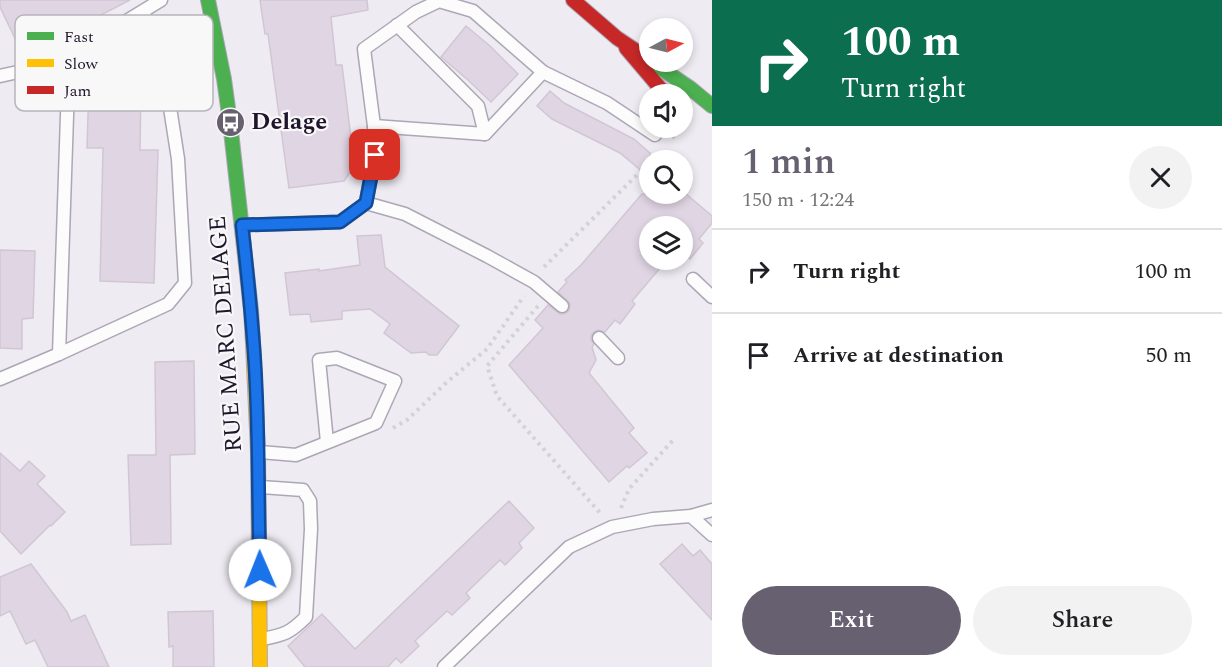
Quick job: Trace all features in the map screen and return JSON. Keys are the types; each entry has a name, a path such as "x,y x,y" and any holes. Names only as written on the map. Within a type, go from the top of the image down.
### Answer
{"street":[{"name":"RUE MARC DELAGE","path":"207,0 210,15"},
{"path":"573,0 617,38 639,53"},
{"name":"RUE MARC DELAGE","path":"213,30 225,90 251,310 259,486 260,667"},
{"path":"617,38 657,84"},
{"path":"667,72 712,106"}],"lane":[{"path":"137,15 161,0"},
{"path":"242,225 340,222 366,203 375,155 374,126 364,49 416,12 439,1 473,11 543,72 607,104 639,125"},
{"path":"397,25 478,106 485,134"},
{"path":"485,134 543,72"},
{"path":"0,76 15,73"},
{"path":"59,354 67,111"},
{"path":"0,380 168,304 185,283 178,159 170,111"},
{"path":"374,126 485,134"},
{"path":"366,203 405,214 534,282 562,306"},
{"path":"693,279 712,297"},
{"path":"599,338 618,358"},
{"path":"258,452 296,455 376,423 395,381 337,358 319,360 327,442"},
{"path":"259,486 303,490 310,501 311,529 306,617 292,630 279,636 261,639"},
{"path":"444,667 569,547 612,527 653,519 691,516 712,510"},
{"path":"691,516 712,535"}],"path":[{"path":"391,429 407,420 447,382 487,349 544,267 639,173"},
{"path":"549,294 487,366 497,396 612,527 629,489 675,438"}],"building":[{"path":"0,0 130,0 101,15 15,15 15,38 0,7"},
{"path":"260,0 367,0 368,10 331,17 336,65 342,65 351,138 349,138 353,168 344,181 289,188 268,34 265,34"},
{"path":"466,26 518,74 491,102 441,57"},
{"path":"550,91 564,103 634,139 647,150 639,150 639,169 620,153 552,119 537,106"},
{"path":"88,111 141,111 140,150 158,150 154,283 100,281 103,148 87,148"},
{"path":"639,197 639,204 693,204 693,200 712,216 712,223 699,239 703,243 693,255 693,216 639,216 639,270 658,270 632,301 635,304 620,324 615,320 605,332 598,330 591,335 596,360 589,373 634,428 629,433 647,453 609,482 509,365 543,328 535,320 548,305 560,314 569,311 570,303 558,292 567,282 565,280 581,265"},
{"path":"381,235 385,267 459,326 437,355 429,355 426,352 411,353 384,333 390,324 370,309 342,311 342,319 311,322 310,314 290,315 285,273 360,265 357,236"},
{"path":"0,250 35,251 33,318 22,319 22,349 0,348"},
{"path":"194,361 195,454 170,455 171,544 131,545 128,455 156,455 155,362"},
{"path":"0,453 20,471 29,461 45,476 37,484 65,512 21,554 0,531"},
{"path":"509,501 534,528 519,543 522,548 505,565 500,560 466,593 470,598 452,615 447,611 415,641 419,646 401,663 396,658 388,667 305,667 288,646 322,614 355,649"},
{"path":"682,544 693,556 700,550 712,564 712,620 660,564"},
{"path":"31,564 67,612 71,621 85,615 109,667 48,667 35,640 26,644 10,611 0,616 0,577"},
{"path":"213,611 214,667 173,667 173,646 169,647 168,612"}],"traffic: fast":[{"path":"208,0 211,15"},
{"path":"213,25 230,122 253,344"},
{"path":"666,72 712,106"}],"traffic: slow":[{"path":"253,344 258,452 260,667"}],"traffic: jam":[{"path":"573,0 617,38 639,53"},
{"path":"626,48 657,84"}],"place":[{"name":"Delage","path":"230,122"}],"route":[{"path":"260,570 256,384 242,225 340,222 366,203 375,155"}]}
